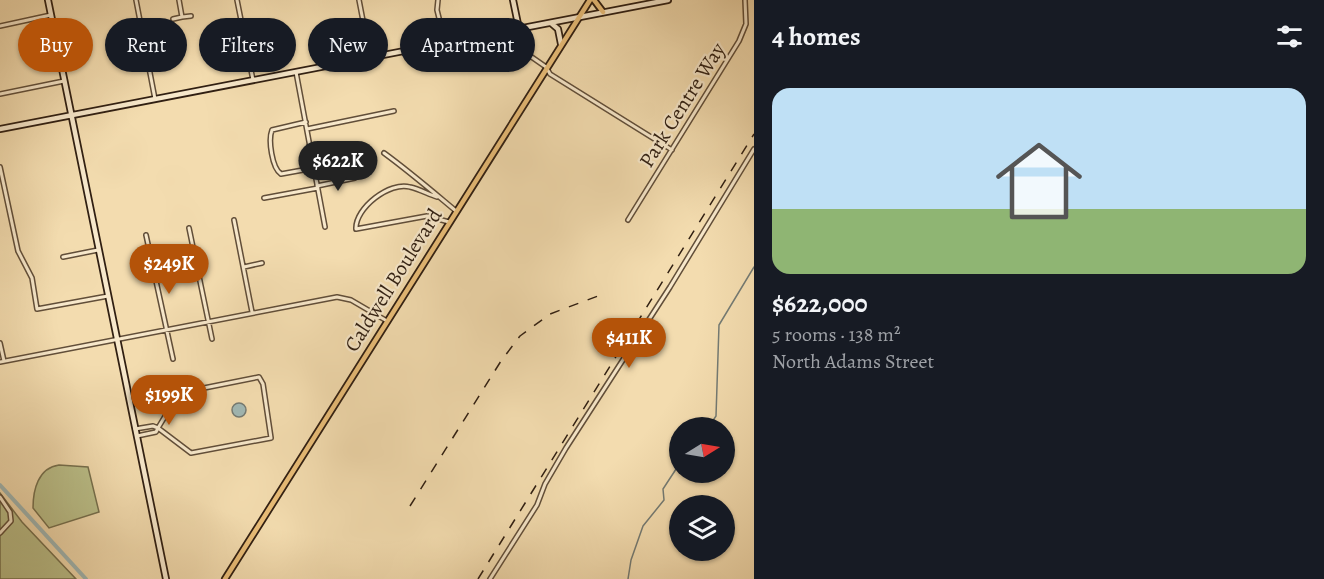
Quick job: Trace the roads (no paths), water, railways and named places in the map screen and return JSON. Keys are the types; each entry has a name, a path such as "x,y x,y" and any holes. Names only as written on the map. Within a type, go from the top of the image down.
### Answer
{"main road":[{"name":"Caldwell Boulevard","path":"225,579 590,0"},
{"path":"594,0 603,12"}],"street":[{"path":"48,0 166,579"},
{"path":"136,0 155,99"},
{"path":"178,0 182,17"},
{"path":"237,0 253,80"},
{"path":"359,0 362,18"},
{"path":"438,0 439,18"},
{"path":"513,0 517,18"},
{"path":"535,26 668,0"},
{"name":"Park Centre Way","path":"628,220 740,41 746,24 745,0"},
{"path":"0,26 51,15"},
{"path":"178,18 191,16"},
{"path":"551,22 560,32 561,44"},
{"path":"535,59 546,67 550,74 672,150"},
{"path":"0,129 308,70"},
{"path":"296,72 325,226"},
{"path":"0,94 64,81"},
{"path":"307,129 394,111"},
{"path":"306,122 272,130 274,162 277,171 281,174 314,168"},
{"path":"490,579 537,505 545,484 566,448 670,287 754,149"},
{"path":"384,153 430,187 437,197"},
{"path":"0,167 2,189 18,251 32,278 38,309 108,296"},
{"path":"264,198 355,178"},
{"path":"449,222 427,216 356,229 358,217 381,193 408,186 437,197 456,211"},
{"path":"234,220 252,312"},
{"path":"189,228 212,339"},
{"path":"146,235 173,359"},
{"path":"63,257 98,250"},
{"path":"243,267 262,263"},
{"path":"0,343 2,362 252,312 340,297 351,300 387,321"},
{"path":"135,429 153,426 158,428 191,453 271,438 263,384 259,377 179,393 158,428 156,432 137,436"},
{"path":"0,497 10,512 11,521 0,533"}],"water":[{"path":"239,403 244,405 246,410 244,415 239,417 234,415 232,410 234,405"}],"waterway":[{"path":"715,417 719,325 754,267"},
{"path":"628,579 631,560 643,526 664,500 663,489 669,480"},
{"path":"0,485 86,579"}],"railway":[{"path":"478,579 754,134"},
{"path":"410,506 501,361 520,336 550,314 598,296"}]}
